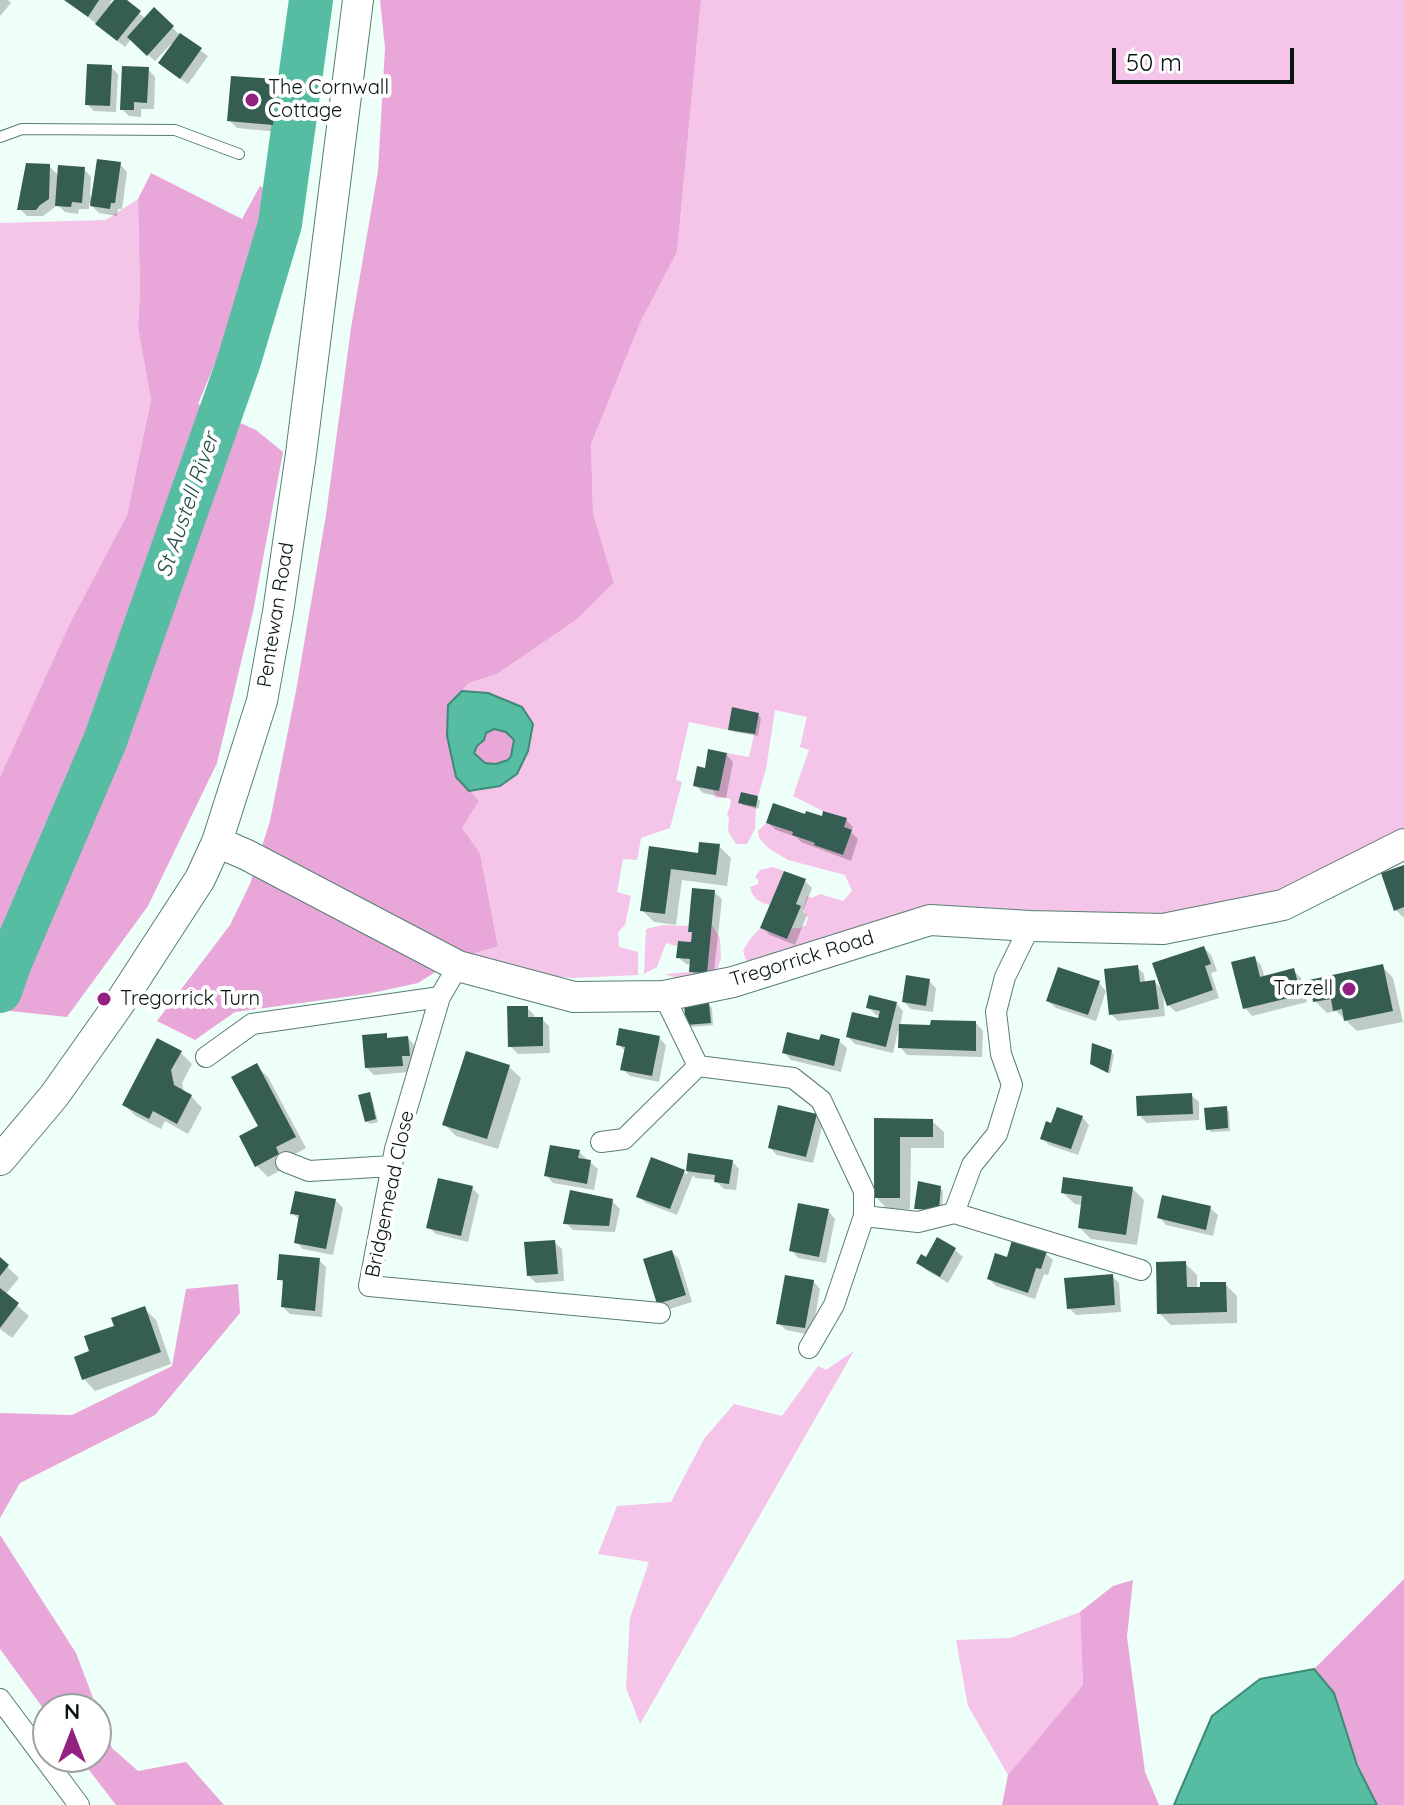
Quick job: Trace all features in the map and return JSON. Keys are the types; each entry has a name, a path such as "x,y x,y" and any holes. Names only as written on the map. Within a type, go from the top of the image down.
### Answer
{"street":[{"name":"Pentewan Road","path":"0,1160 54,1096 119,1004 200,879 217,842 262,701 278,612 333,211 358,0"},
{"name":"Tregorrick Road","path":"217,842 458,966 574,997 664,996 733,982 930,920 1163,929 1283,905 1404,844"},
{"path":"954,1213 972,1165 997,1134 1012,1085 1001,1054 996,1012 1005,977 1030,926"},
{"name":"Bridgemead Close","path":"458,966 440,997 395,1149 369,1286 660,1313"},
{"path":"664,996 698,1066"},
{"path":"206,1057 252,1024 440,997"},
{"path":"601,1142 624,1139 698,1066"},
{"path":"698,1066 793,1078 821,1100 864,1191 864,1216 834,1305 809,1348"},
{"path":"286,1162 309,1171 392,1166"},
{"path":"864,1216 918,1222 954,1213 1141,1270"},
{"path":"0,1699 79,1805"}],"lane":[{"path":"0,137 22,129 175,130 239,154"}],"shaded area":[{"path":"380,0 701,0 677,252 641,321 591,444 593,513 614,583 576,620 497,674 469,683 448,706 456,777 479,801 462,828 480,853 498,946 458,958 418,983 367,994 235,1012 195,1040 157,1021 230,925 250,884 270,821 326,515 351,328 378,171 385,48"},
{"path":"701,0 1404,0 1404,834 1297,889 1158,921 938,910 751,964 743,951 760,928 787,939 792,928 806,925 808,918 803,909 807,896 812,898 820,894 843,901 852,891 845,875 788,860 768,848 759,838 758,831 766,823 843,855 852,830 844,827 846,818 793,796 809,750 800,747 807,717 775,710 766,769 758,796 741,792 738,802 756,807 755,829 747,844 736,844 728,831 727,814 731,800 716,798 713,790 719,791 727,753 749,757 759,713 733,708 728,730 689,722 676,780 682,782 670,828 641,838 637,860 623,859 617,892 631,896 625,925 618,932 619,947 638,952 638,975 572,978 513,972 458,958 498,945 480,853 462,828 479,801 469,791 479,791 533,725 522,707 488,693 462,691 469,683 497,674 576,620 614,583 593,513 591,444 641,321 677,252"},
{"path":"151,173 242,219 260,186 273,195 253,272 198,404 256,430 283,452 253,612 217,763 148,906 67,1017 0,1010 0,777 70,623 127,515 151,399 138,328 138,199"},
{"path":"138,199 138,328 151,398 127,515 70,623 0,777 0,223 106,220"},
{"path":"462,691 488,693 522,707 533,724 528,751 517,774 500,786 469,791 456,777 447,736 448,705","holes":["494,729 506,732 514,740 508,760 496,764 485,763 474,753 486,733"]},
{"path":"494,728 506,732 514,740 512,756 496,764 485,763 474,753 486,733"},
{"path":"773,867 784,871 770,905 756,899 750,887 758,884 755,877 760,870"},
{"path":"711,923 720,938 721,958 717,971 680,980 665,974 706,973"},
{"path":"663,925 688,926 688,932 692,932 691,942 678,941 677,946 666,943 657,967 644,974 646,929"},
{"path":"238,1284 240,1313 155,1415 20,1483 0,1518 0,1413 72,1415 172,1366 186,1289"},
{"path":"854,1351 640,1724 626,1688 630,1618 649,1562 598,1554 617,1506 671,1502 704,1439 734,1404 782,1416 818,1366 826,1370"},
{"path":"0,1535 76,1653 91,1693 32,1693 0,1649"},
{"path":"1404,1579 1404,1805 1377,1805 1314,1669"},
{"path":"1133,1580 1127,1637 1145,1772 1159,1805 1002,1805 1008,1775 1083,1685 1080,1612 1113,1586"},
{"path":"1080,1612 1083,1685 1008,1775 968,1706 956,1640 1010,1638"},
{"path":"1314,1669 1334,1693 1357,1765 1377,1805 1174,1805 1212,1716 1260,1679"},
{"path":"112,1748 138,1771 186,1762 224,1805 116,1805 91,1773 112,1773"}],"building":[{"path":"64,0 99,0 88,17"},
{"path":"114,0 127,0 141,11 117,41 95,24"},
{"path":"154,7 174,26 147,56 127,37"},
{"path":"180,33 202,48 180,79 158,63"},
{"path":"87,64 112,65 110,106 85,105"},
{"path":"122,66 149,67 147,103 134,102 134,110 120,110"},
{"name":"The Cornwall Cottage","path":"231,76 277,79 273,125 227,121"},
{"path":"97,159 121,162 115,203 111,203 110,209 90,206"},
{"path":"26,163 50,164 49,199 36,210 17,210"},
{"path":"58,165 85,167 82,203 72,202 71,207 55,206"},
{"path":"732,707 759,713 755,734 728,730"},
{"path":"708,749 727,753 719,791 693,786 697,766 705,768"},
{"path":"741,792 758,796 756,807 738,803"},
{"path":"773,803 805,814 806,811 822,816 823,811 847,818 844,827 852,830 843,855 766,823"},
{"path":"699,842 720,844 716,875 671,869 665,914 640,911 649,846 698,853"},
{"path":"1404,865 1404,907 1394,911 1381,873"},
{"path":"784,871 806,879 796,904 801,906 787,939 760,928"},
{"path":"692,888 715,890 707,973 689,972 690,959 676,958 678,941 691,942 692,932 688,932"},
{"path":"1204,946 1211,964 1205,966 1213,990 1167,1006 1152,963"},
{"path":"1255,956 1260,977 1294,968 1301,995 1243,1009 1231,962"},
{"name":"Tarzell","path":"1383,964 1393,1011 1344,1021 1342,1009 1333,1011 1331,999 1313,1002 1309,980"},
{"path":"1138,965 1140,982 1155,980 1159,1009 1109,1015 1104,969"},
{"path":"1058,967 1100,981 1088,1015 1046,1001"},
{"path":"906,975 930,979 926,1006 902,1002"},
{"path":"869,995 897,1002 886,1047 846,1037 852,1012 878,1018 880,1011 866,1008"},
{"path":"709,1003 711,1023 686,1025 684,1005"},
{"path":"507,1006 528,1006 528,1017 543,1017 543,1046 508,1047"},
{"path":"931,1020 976,1021 976,1051 898,1048 899,1024 930,1025"},
{"path":"619,1028 660,1036 652,1076 620,1070 625,1047 616,1045"},
{"path":"787,1032 819,1040 821,1034 840,1039 834,1066 782,1053"},
{"path":"387,1033 387,1038 408,1036 410,1056 402,1056 403,1066 365,1068 362,1035"},
{"path":"157,1038 182,1051 171,1070 174,1085 192,1095 177,1124 153,1111 149,1119 122,1105"},
{"path":"1092,1043 1112,1050 1108,1073 1090,1064"},
{"path":"466,1051 510,1065 487,1139 442,1125"},
{"path":"257,1063 296,1137 276,1147 279,1154 255,1167 239,1136 258,1126 231,1077"},
{"path":"370,1092 376,1119 365,1122 358,1095"},
{"path":"1192,1093 1193,1114 1137,1116 1136,1096"},
{"path":"778,1105 817,1114 806,1157 768,1148"},
{"path":"1227,1106 1228,1128 1206,1130 1204,1108"},
{"path":"1057,1107 1083,1116 1071,1149 1040,1139 1046,1121 1051,1123"},
{"path":"874,1118 933,1119 933,1137 900,1137 900,1198 874,1198"},
{"path":"550,1145 580,1150 578,1158 591,1160 587,1184 544,1176"},
{"path":"688,1153 733,1160 729,1184 714,1182 715,1175 686,1171"},
{"path":"651,1157 685,1170 670,1209 636,1197"},
{"path":"1063,1177 1133,1187 1126,1235 1078,1228 1082,1196 1061,1193"},
{"path":"438,1178 473,1186 461,1236 426,1228"},
{"path":"918,1181 941,1186 939,1209 914,1209"},
{"path":"570,1190 613,1199 609,1226 563,1224"},
{"path":"295,1191 336,1199 326,1249 294,1243 299,1215 290,1214"},
{"path":"1162,1195 1211,1206 1206,1230 1157,1218"},
{"path":"798,1203 829,1209 819,1257 789,1251"},
{"path":"937,1237 956,1248 940,1277 916,1263 921,1254 926,1257"},
{"path":"555,1240 558,1274 527,1276 524,1242"},
{"path":"1012,1240 1047,1251 1041,1269 1036,1268 1028,1293 987,1279 995,1253 1007,1257"},
{"path":"672,1250 686,1295 657,1304 643,1259"},
{"path":"279,1254 320,1258 315,1311 281,1307 283,1280 277,1280"},
{"path":"0,1257 9,1265 0,1276"},
{"path":"1186,1261 1187,1287 1200,1287 1200,1282 1226,1282 1227,1312 1157,1314 1156,1262"},
{"path":"1113,1274 1115,1305 1067,1309 1064,1278"},
{"path":"785,1275 814,1280 805,1328 776,1324"},
{"path":"0,1288 19,1303 0,1328"},
{"path":"145,1306 161,1352 82,1380 74,1357 89,1351 84,1336 114,1326 111,1318"}],"waterway":[{"name":"St Austell River","path":"0,991 105,741 239,361 280,224 311,0"}],"place":[{"name":"The Cornwall Cottage","path":"252,100"},
{"name":"Tarzell","path":"1349,989"},
{"name":"Tregorrick Turn","path":"104,999"}]}
